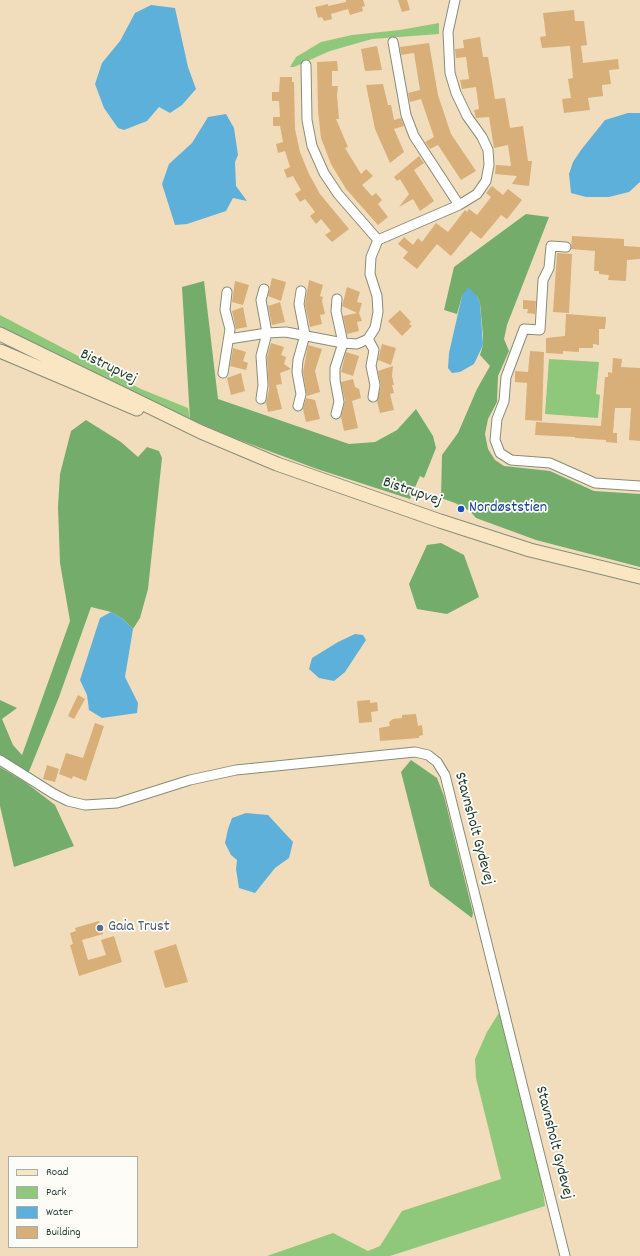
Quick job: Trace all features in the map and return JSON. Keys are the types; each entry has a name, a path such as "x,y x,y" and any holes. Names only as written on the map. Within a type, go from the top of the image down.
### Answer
{"main road":[{"name":"Bistrupvej","path":"0,334 201,432"},
{"name":"Bistrupvej","path":"0,351 118,402 201,432 277,464 444,523 530,550 640,578"}],"street":[{"path":"229,339 267,333 286,332 343,343 358,344 368,339 375,328 378,312 377,296 370,274 371,257 378,240 459,205 477,194 486,180 489,165 488,150 482,137 467,116 456,93 450,73 448,32 455,0"},
{"path":"393,42 406,115 414,136 459,205"},
{"path":"306,65 307,120 312,146 324,173 338,194 378,240"},
{"path":"566,247 551,246 550,268 543,280 540,330 524,329 506,377 504,401 497,419 495,440 500,453 511,460 550,463 595,483 640,486"},
{"path":"262,399 263,385 261,356 267,333 261,300 264,289"},
{"path":"298,406 301,394 297,372 305,335 299,304 300,290"},
{"path":"223,373 230,329 225,310 227,292"},
{"path":"336,414 338,402 335,368 343,343 336,311 337,299"},
{"path":"368,339 374,350 371,366 375,385 372,397"},
{"name":"Stavnsholt Gydevej","path":"0,760 54,794 68,801 85,805 117,803 190,780 236,770 415,752 428,755 437,762 445,775 565,1256"}],"green space":[{"path":"439,23 439,34 372,39 330,51 294,67 290,67 296,57 321,42 352,35 400,30"},
{"path":"526,214 549,217 507,325 504,339 509,351 498,376 497,402 488,419 485,434 488,449 495,460 504,466 550,471 594,491 640,494 640,567 536,540 476,518 470,511 441,498 442,455 458,433 477,389 490,366 480,355 483,345 483,335 480,303 477,296 462,296 457,314 444,310 454,267"},
{"path":"204,281 218,399 349,444 375,442 397,430 416,409 433,436 436,448 424,478 420,476 410,499 317,469 226,435 190,419 182,287"},
{"path":"0,315 141,389 188,408 190,419 0,327"},
{"path":"549,359 599,362 596,394 600,395 598,418 545,414"},
{"path":"86,420 121,442 138,457 147,447 159,451 162,458 148,589 140,618 133,629 123,619 111,612 91,607 59,697 28,774 0,756 0,700 17,708 2,719 13,745 22,755 70,621 60,563 58,507 60,474 71,431"},
{"path":"441,543 464,555 479,597 447,614 417,609 409,584 427,545"},
{"path":"411,760 437,778 444,796 473,913 472,918 430,886 401,772"},
{"path":"0,767 25,782 55,805 74,846 14,867 0,806"},
{"path":"500,1011 539,1162 545,1206 390,1256 267,1256 333,1233 368,1251 380,1246 402,1211 501,1179 476,1078 475,1059 487,1032"}],"water":[{"path":"151,5 175,8 188,67 196,89 182,105 170,113 159,107 147,121 124,130 118,128 104,108 95,84 102,63 120,41 135,13"},
{"path":"628,113 640,113 640,182 629,192 609,197 586,197 571,193 569,174 573,162 581,150 605,120"},
{"path":"226,114 234,128 238,155 235,162 236,186 247,201 233,198 226,211 187,224 175,225 162,184 169,164 192,143 208,117"},
{"path":"468,287 477,296 480,303 483,345 474,364 460,372 452,373 448,368 449,353 462,296"},
{"path":"111,612 123,619 133,629 125,677 138,703 137,713 102,718 89,710 87,695 80,680 100,618"},
{"path":"355,634 363,635 366,640 345,672 334,681 319,678 309,669 312,658 338,642"},
{"path":"246,813 268,815 293,842 289,858 275,868 255,893 239,888 236,869 237,860 231,855 225,843 232,818"}],"building":[{"path":"346,0 363,0 365,6 362,7 363,11 350,15 348,9 331,14 332,19 324,21 322,17 318,18 315,7 346,2"},
{"path":"398,0 407,0 410,10 402,12"},
{"path":"574,10 575,21 584,21 587,45 581,46 583,63 618,59 619,69 609,70 611,84 602,85 603,96 588,98 590,110 564,113 562,99 571,98 568,79 573,78 570,46 542,48 540,37 546,36 543,13"},
{"path":"480,37 483,57 488,57 495,99 505,98 510,128 523,126 528,161 532,161 529,186 512,184 517,176 495,174 496,165 511,166 508,145 494,148 489,117 476,118 474,110 479,109 476,87 462,89 460,80 469,79 466,57 456,58 455,49 464,48 463,40"},
{"path":"429,43 438,95 451,134 476,171 461,180 438,145 430,149 425,142 434,137 421,99 410,102 408,93 420,90 414,53 401,55 400,47"},
{"path":"377,46 382,70 365,71 361,49"},
{"path":"337,61 338,71 332,71 332,86 338,86 337,95 339,119 336,119 348,147 345,148 361,174 366,169 373,176 362,185 372,196 376,193 382,200 378,204 388,217 378,225 346,189 331,164 321,138 318,111 317,62"},
{"path":"280,77 292,77 292,82 294,82 295,129 300,152 309,174 320,194 349,229 332,242 325,235 331,231 321,219 316,224 310,216 315,212 305,199 300,202 295,194 301,190 293,176 287,178 284,170 290,167 285,151 278,153 276,144 283,142 280,126 273,126 273,117 280,117 279,101 272,101 272,92 279,92"},
{"path":"383,84 388,105 391,105 394,120 401,118 404,126 394,129 404,152 390,163 375,129 366,85"},
{"path":"419,156 424,163 414,170 434,201 420,211 413,199 399,207 409,194 400,179 397,181 394,177"},
{"path":"492,186 503,195 508,189 522,200 507,219 501,215 481,239 471,231 451,256 437,244 417,269 403,258 408,252 398,244 404,237 413,245 418,238 422,242 436,223 448,232 465,210 467,212 469,209 477,215 491,197 486,193"},
{"path":"572,236 624,239 624,246 640,247 640,259 627,260 626,281 608,280 609,275 599,274 599,271 594,271 595,251 571,249"},
{"path":"557,253 572,254 569,313 553,312"},
{"path":"272,278 286,282 281,301 268,296"},
{"path":"309,280 323,285 320,296 323,297 322,301 325,314 320,315 322,324 310,327 305,304"},
{"path":"235,281 249,285 243,305 232,302"},
{"path":"347,287 360,292 357,302 362,303 359,313 362,321 357,322 359,331 347,334 343,316 357,313 342,306"},
{"path":"523,300 536,301 535,314 527,313 528,309 523,309"},
{"path":"280,302 285,322 272,325 268,306"},
{"path":"243,307 247,327 236,329 232,311"},
{"path":"400,310 411,322 409,324 412,326 402,336 388,321"},
{"path":"566,314 606,317 605,329 599,329 599,345 593,344 593,348 579,348 579,352 563,351 563,354 546,353 546,338 565,336"},
{"path":"271,343 284,347 281,355 286,357 284,364 291,369 280,373 282,384 276,385 282,409 268,412 266,403 269,390 267,357"},
{"path":"382,344 396,348 391,365 378,360"},
{"path":"308,345 322,349 315,371 320,392 307,396 303,372"},
{"path":"233,348 246,352 243,361 248,363 246,370 230,366"},
{"path":"530,351 544,352 542,421 525,420 527,383 515,382 515,371 528,372"},
{"path":"346,352 359,356 353,376 341,372"},
{"path":"613,358 622,359 621,367 640,368 640,441 629,440 631,408 615,408 613,433 617,433 617,443 606,442 606,440 535,435 536,422 601,426 605,377 608,377 608,372 612,373"},
{"path":"393,366 392,376 394,385 392,385 394,393 390,394 394,410 380,413 377,401 381,386 378,371"},
{"path":"241,373 245,391 231,395 227,378"},
{"path":"353,379 355,387 359,389 361,398 352,401 358,428 344,431 341,417 345,401 341,382"},
{"path":"306,398 315,400 320,419 306,422 303,409"},
{"path":"78,695 85,699 74,719 68,716"},
{"path":"370,700 370,703 377,702 378,711 371,712 372,722 359,723 357,701"},
{"path":"416,714 418,726 422,725 423,735 419,736 419,738 380,741 379,728 390,726 389,722 393,719 402,718 402,715"},
{"path":"95,723 104,726 86,781 73,776 72,779 59,774 66,753 83,758"},
{"path":"47,765 59,769 55,782 43,779"},
{"path":"99,921 103,934 82,940 88,960 106,955 101,940 114,936 122,962 79,976 70,945 73,944 70,933 76,931 75,928"},
{"path":"176,944 188,982 165,988 154,951"}],"place":[{"name":"Nordøststien","path":"461,509"},
{"name":"Gaia Trust","path":"100,928"}]}
